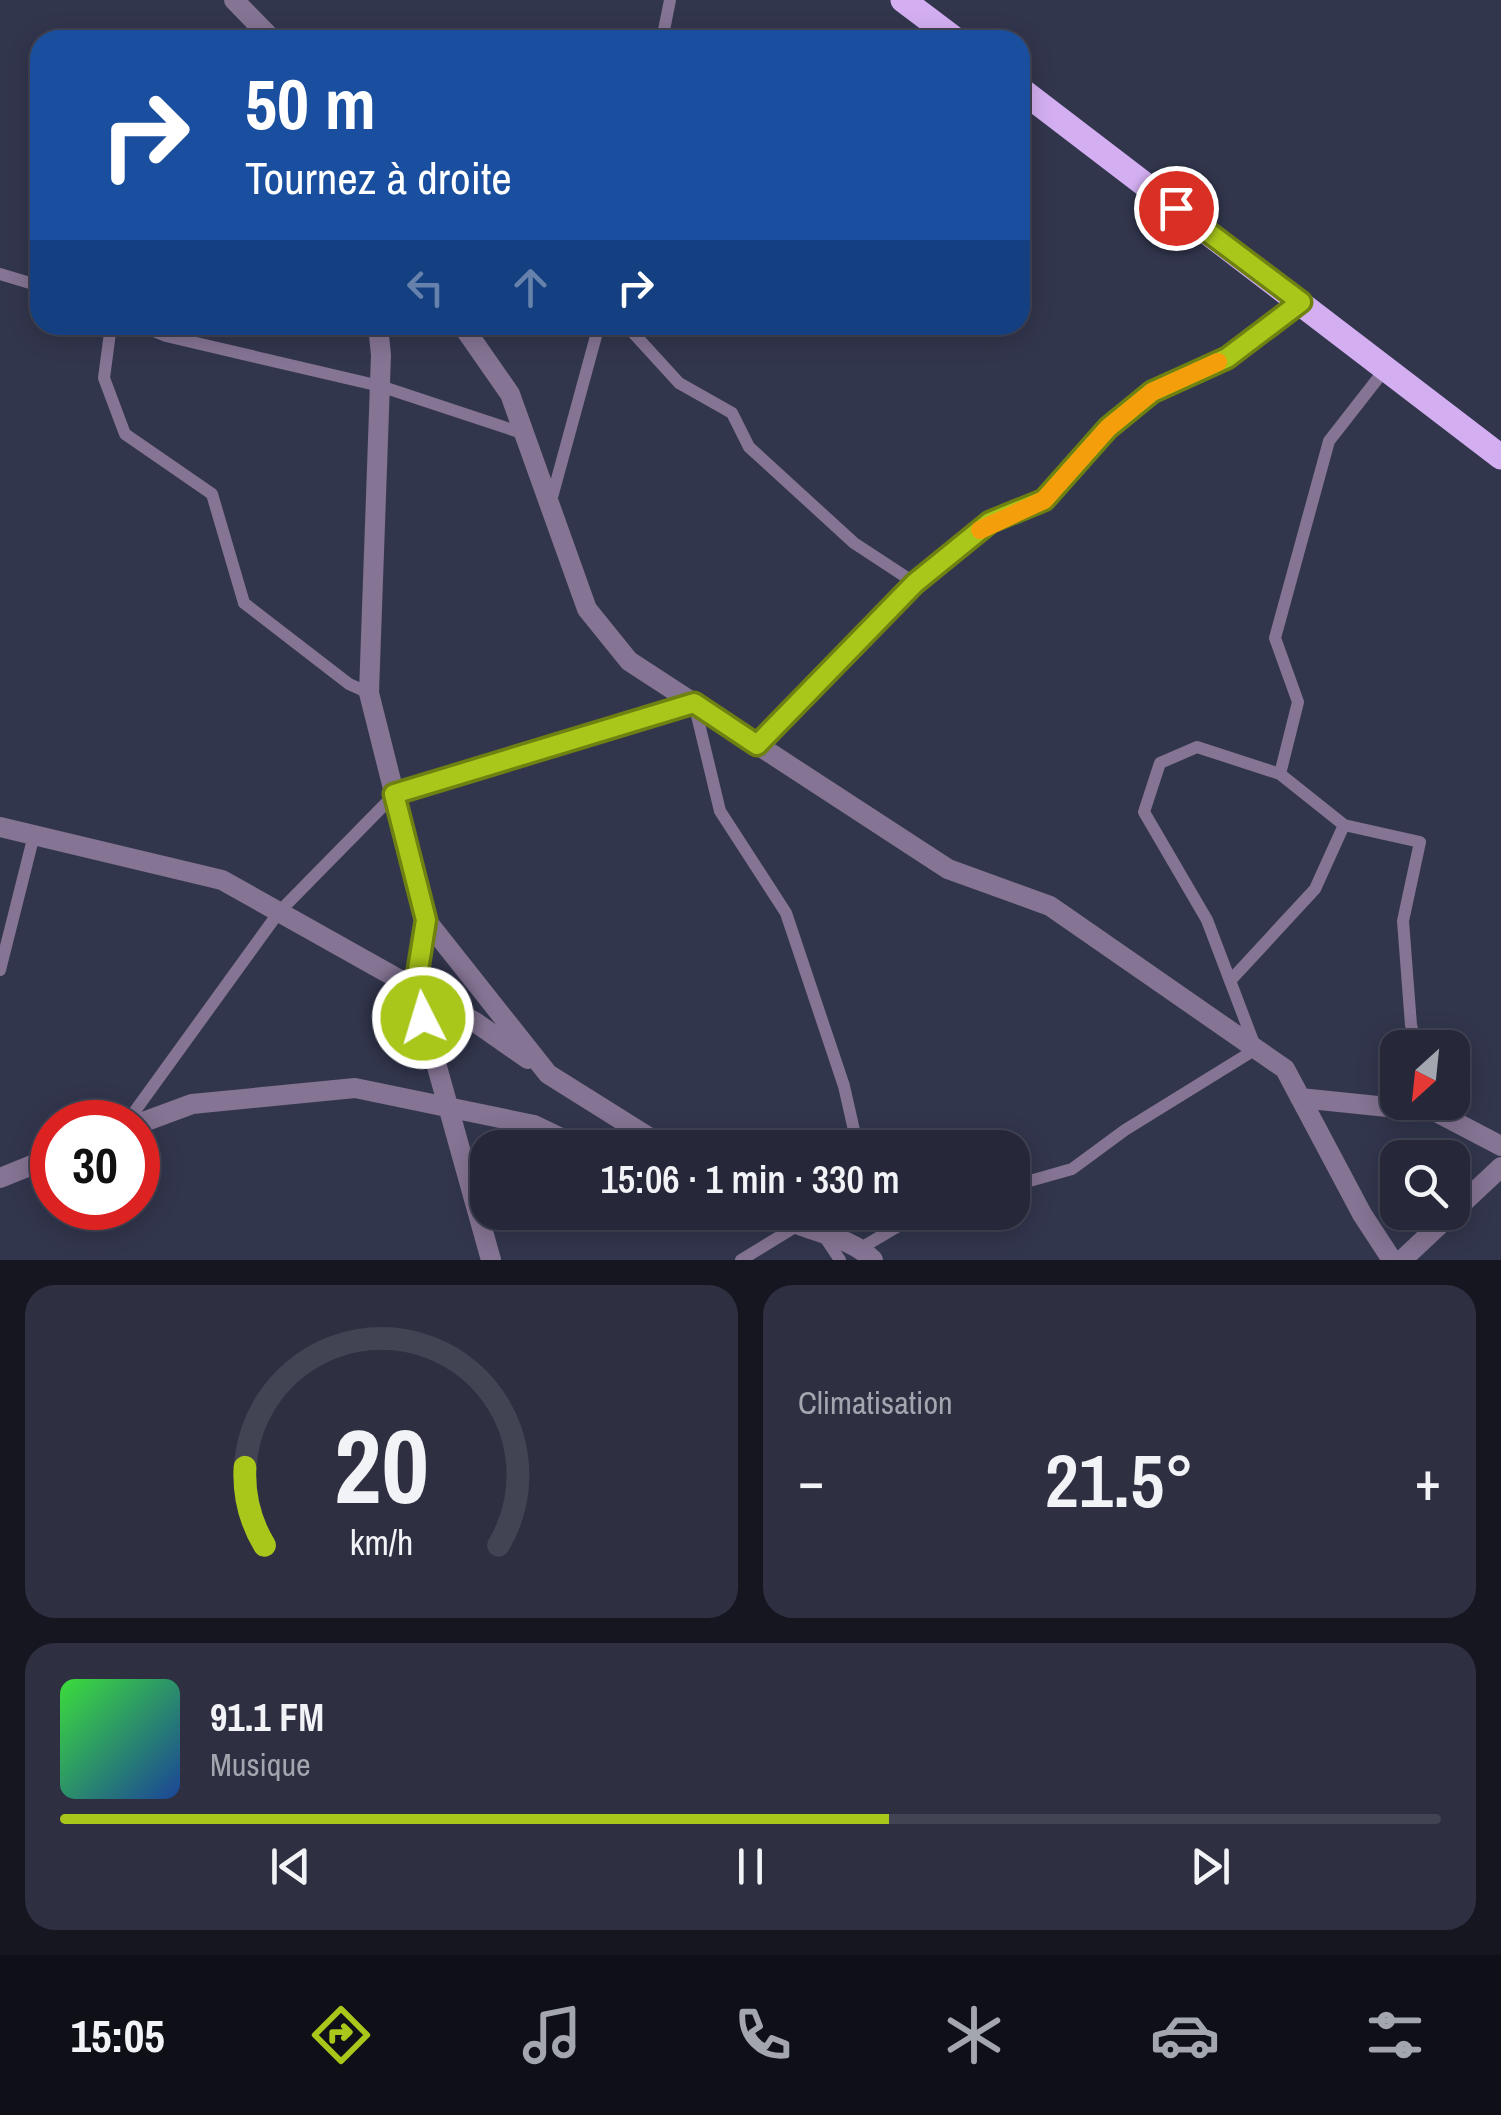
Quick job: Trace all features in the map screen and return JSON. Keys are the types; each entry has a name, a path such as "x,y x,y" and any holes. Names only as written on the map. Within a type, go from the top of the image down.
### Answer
{"main road":[{"path":"903,0 943,30"},
{"path":"1030,97 1501,456"}],"street":[{"path":"234,0 258,30"},
{"path":"378,335 369,693 426,920 415,988 491,1260"},
{"path":"469,335 510,394 587,609 629,662 948,869 1050,906 1285,1069 1392,1260"},
{"path":"0,826 222,880 475,1022 637,1130"},
{"path":"426,920 548,1074"},
{"path":"160,1116 192,1104 355,1088 544,1130"},
{"path":"1300,1098 1380,1104"},
{"path":"1455,1120 1501,1146"},
{"path":"0,1178 30,1166"},
{"path":"1402,1260 1501,1167"},
{"path":"805,1230 867,1254"}],"lane":[{"path":"664,30 670,0"},
{"path":"0,274 30,283"},
{"path":"757,745 915,583 990,522 1044,500 1108,428 1152,392 1227,358 1301,302"},
{"path":"110,335 104,378 125,434 212,494 244,603 349,684 369,693"},
{"path":"164,335 380,386 525,434"},
{"path":"550,505 596,335"},
{"path":"635,335 679,383 732,413 750,447 854,543 915,583"},
{"path":"1280,774 1298,702 1275,638 1329,441 1386,368"},
{"path":"143,1100 279,912 394,794 694,703 720,810 786,913 844,1086 854,1130"},
{"path":"1030,1181 1072,1169 1124,1130 1256,1049 1207,920 1144,812 1160,763 1197,747 1280,774 1344,825 1420,842 1403,921 1412,1030"},
{"path":"1230,981 1315,888 1344,825"},
{"path":"0,970 34,835"},
{"path":"742,1260 790,1230"},
{"path":"867,1254 898,1230"},
{"path":"824,1236 840,1260"}],"slow traffic":[{"path":"980,530 1044,500 1108,428 1152,392 1218,362"}],"route":[{"path":"423,1018 415,988 426,920 394,794 694,703 757,745 915,583 990,522 1044,500 1108,428 1152,392 1227,358 1301,302 1176,208"}]}
